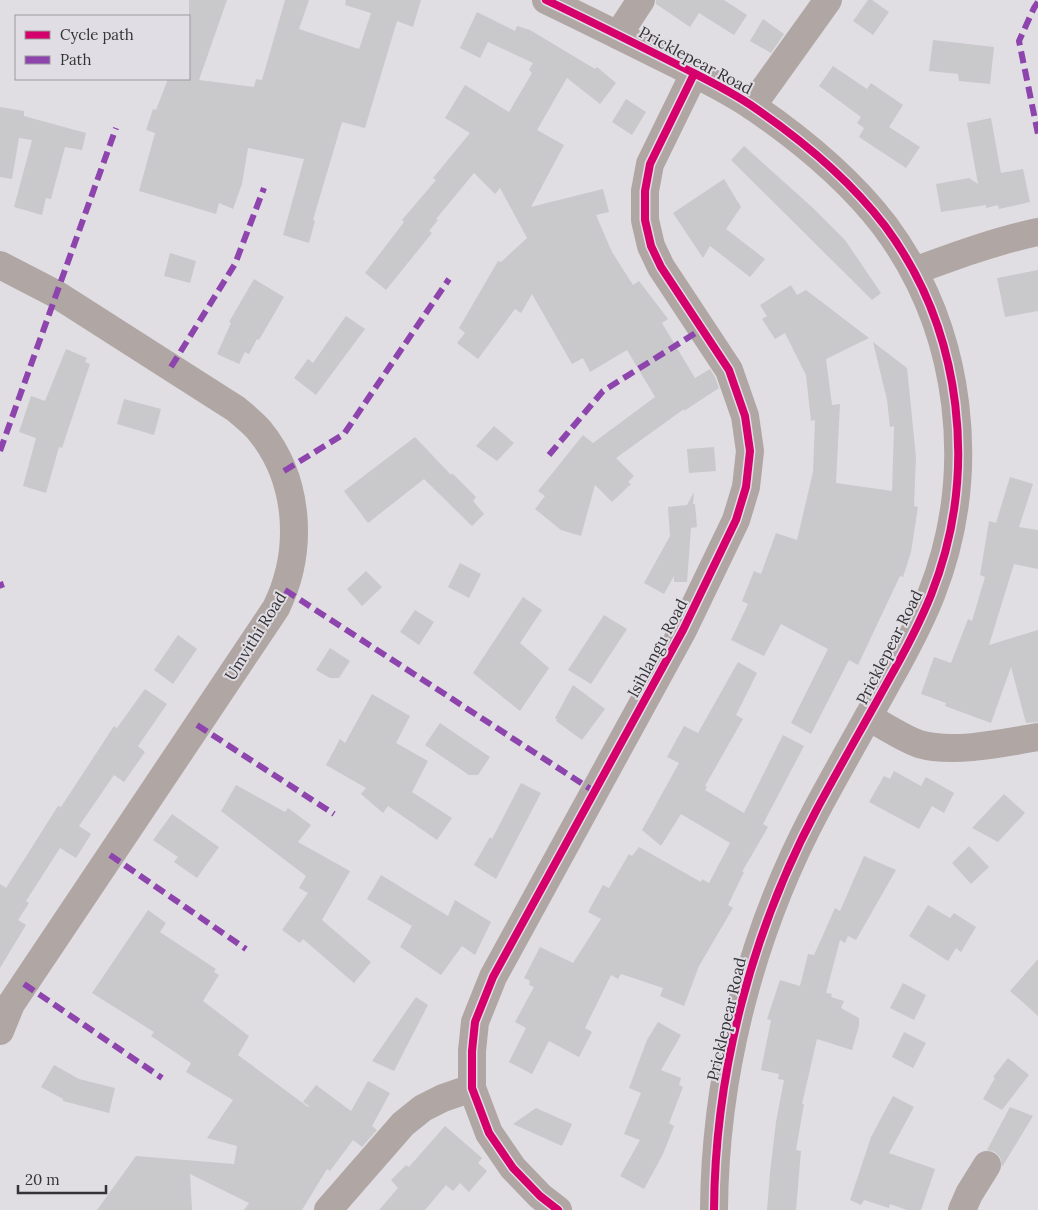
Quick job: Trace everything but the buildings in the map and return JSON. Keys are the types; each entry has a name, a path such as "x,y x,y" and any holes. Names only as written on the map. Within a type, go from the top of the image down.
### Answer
{"street":[{"name":"Pricklepear Road","path":"546,0 618,34 752,106 813,152 846,181 885,226 914,271 946,350 954,391 958,430 957,475 953,518 932,594 913,636 816,811 782,881 756,951 738,1018 721,1104 714,1167 714,1210"},
{"path":"618,34 641,0"},
{"path":"752,106 828,0"},
{"name":"Isihlangu Road","path":"558,1210 540,1196 513,1168 489,1133 472,1088 472,1050 475,1022 492,977 683,630 736,520 746,487 750,451 745,416 728,370 661,266 651,246 646,220 646,191 650,164 694,74"},
{"path":"914,271 982,246 1038,232"},
{"name":"Umvithi Road","path":"0,265 56,294 236,409 258,429 284,471 292,500 294,530 293,557 290,571 285,590 276,608 11,1004 0,1031"},
{"path":"868,717 919,744 942,748 991,745 1038,737"},
{"path":"328,1210 403,1124 423,1108 443,1098 472,1088"},
{"path":"962,1210 987,1164"}],"marked path":[{"path":"1038,2 1019,41 1038,134"},
{"path":"0,451 116,128"},
{"path":"171,367 235,264 264,188"},
{"path":"284,471 344,434 449,279"},
{"path":"549,455 603,391 702,329"},
{"path":"0,582 2,588"},
{"path":"285,590 595,792"},
{"path":"197,725 334,814"},
{"path":"110,855 246,949"},
{"path":"24,984 162,1078"}],"cycle path":[{"path":"546,0 678,65 736,96 808,147 841,177 885,226 911,267 932,311 946,357 955,404 958,453 955,501 946,549 931,595 905,649 817,809 794,856 756,953 741,1003 721,1106 714,1210"},
{"path":"558,1210 540,1196 513,1168 489,1133 472,1088 472,1051 475,1022 493,977 683,630 736,520 746,487 750,451 745,416 729,370 661,267 651,246 645,220 645,191 650,164 694,74"}]}
